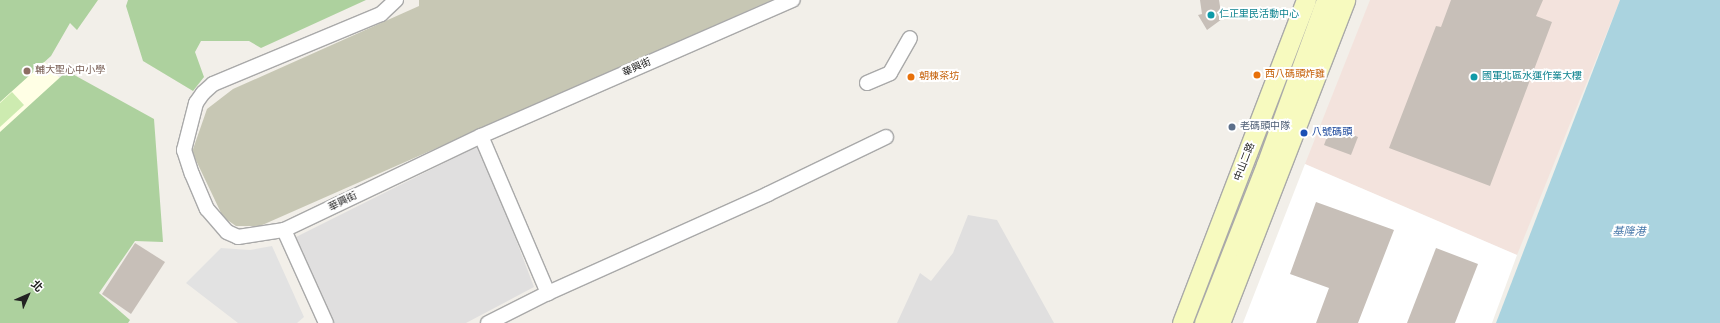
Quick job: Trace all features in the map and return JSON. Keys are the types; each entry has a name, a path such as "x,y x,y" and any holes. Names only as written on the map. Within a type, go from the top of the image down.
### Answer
{"street":[{"name":"華興街","path":"396,0 381,14 213,84 203,93 196,103 184,150 192,174 207,209 227,232 238,237 284,230 481,136 794,0"},
{"name":"中山二路","path":"1182,323 1306,0"},
{"name":"中山二路","path":"1204,323 1266,165 1326,0"},
{"path":"1220,323 1345,0"},
{"path":"867,83 890,73 910,38"},
{"path":"481,136 548,293"},
{"path":"488,323 548,293 768,194 886,136"},
{"path":"284,230 326,323"}],"shaded area":[{"name":"輔大聖心中小學","path":"0,0 22,37 64,83 0,145"},
{"path":"419,0 772,0 260,226 236,226 223,217 192,152 207,109 233,89 419,6"},
{"path":"1370,0 1620,0 1517,255 1305,164"},
{"path":"480,145 534,287 466,323 334,323 296,237"},
{"path":"968,215 997,220 1054,323 897,323 920,273 931,281 953,253"},
{"path":"272,246 304,317 297,323 238,323 186,283 221,248 250,250"}],"green space":[{"path":"0,0 98,0 77,30 70,23 51,56 0,102"},
{"path":"128,0 366,0 261,48 249,41 201,41 195,52 204,77 193,91 143,61 126,6"},
{"path":"67,71 154,119 163,242 135,241 99,293 130,320 128,323 0,323 0,132"},
{"path":"12,92 24,105 0,127 0,103"}],"water":[{"name":"基隆港","path":"1620,0 1720,0 1720,323 1496,323"}],"pier":[{"path":"1305,164 1517,255 1492,323 1243,323"}],"building":[{"name":"仁正里民活動中心","path":"1200,0 1219,0 1222,19 1207,30 1198,15 1202,14"},
{"name":"國軍北區水運作業大樓","path":"1451,0 1543,0 1536,16 1552,22 1490,186 1389,148 1436,26 1441,27"},
{"path":"1331,126 1358,137 1351,155 1324,145"},
{"path":"1316,202 1394,230 1358,323 1316,323 1329,288 1290,274"},
{"path":"135,243 165,262 131,314 102,294"},
{"path":"1436,248 1478,264 1455,323 1407,323"}],"place":[{"name":"仁正里民活動中心","path":"1211,15"},
{"name":"輔大聖心中小學","path":"27,71"},
{"name":"西八碼頭炸雞","path":"1257,75"},
{"name":"朝棟茶坊","path":"911,77"},
{"name":"國軍北區水運作業大樓","path":"1474,77"},
{"name":"老碼頭中隊","path":"1232,127"},
{"name":"八號碼頭","path":"1304,133"}]}
